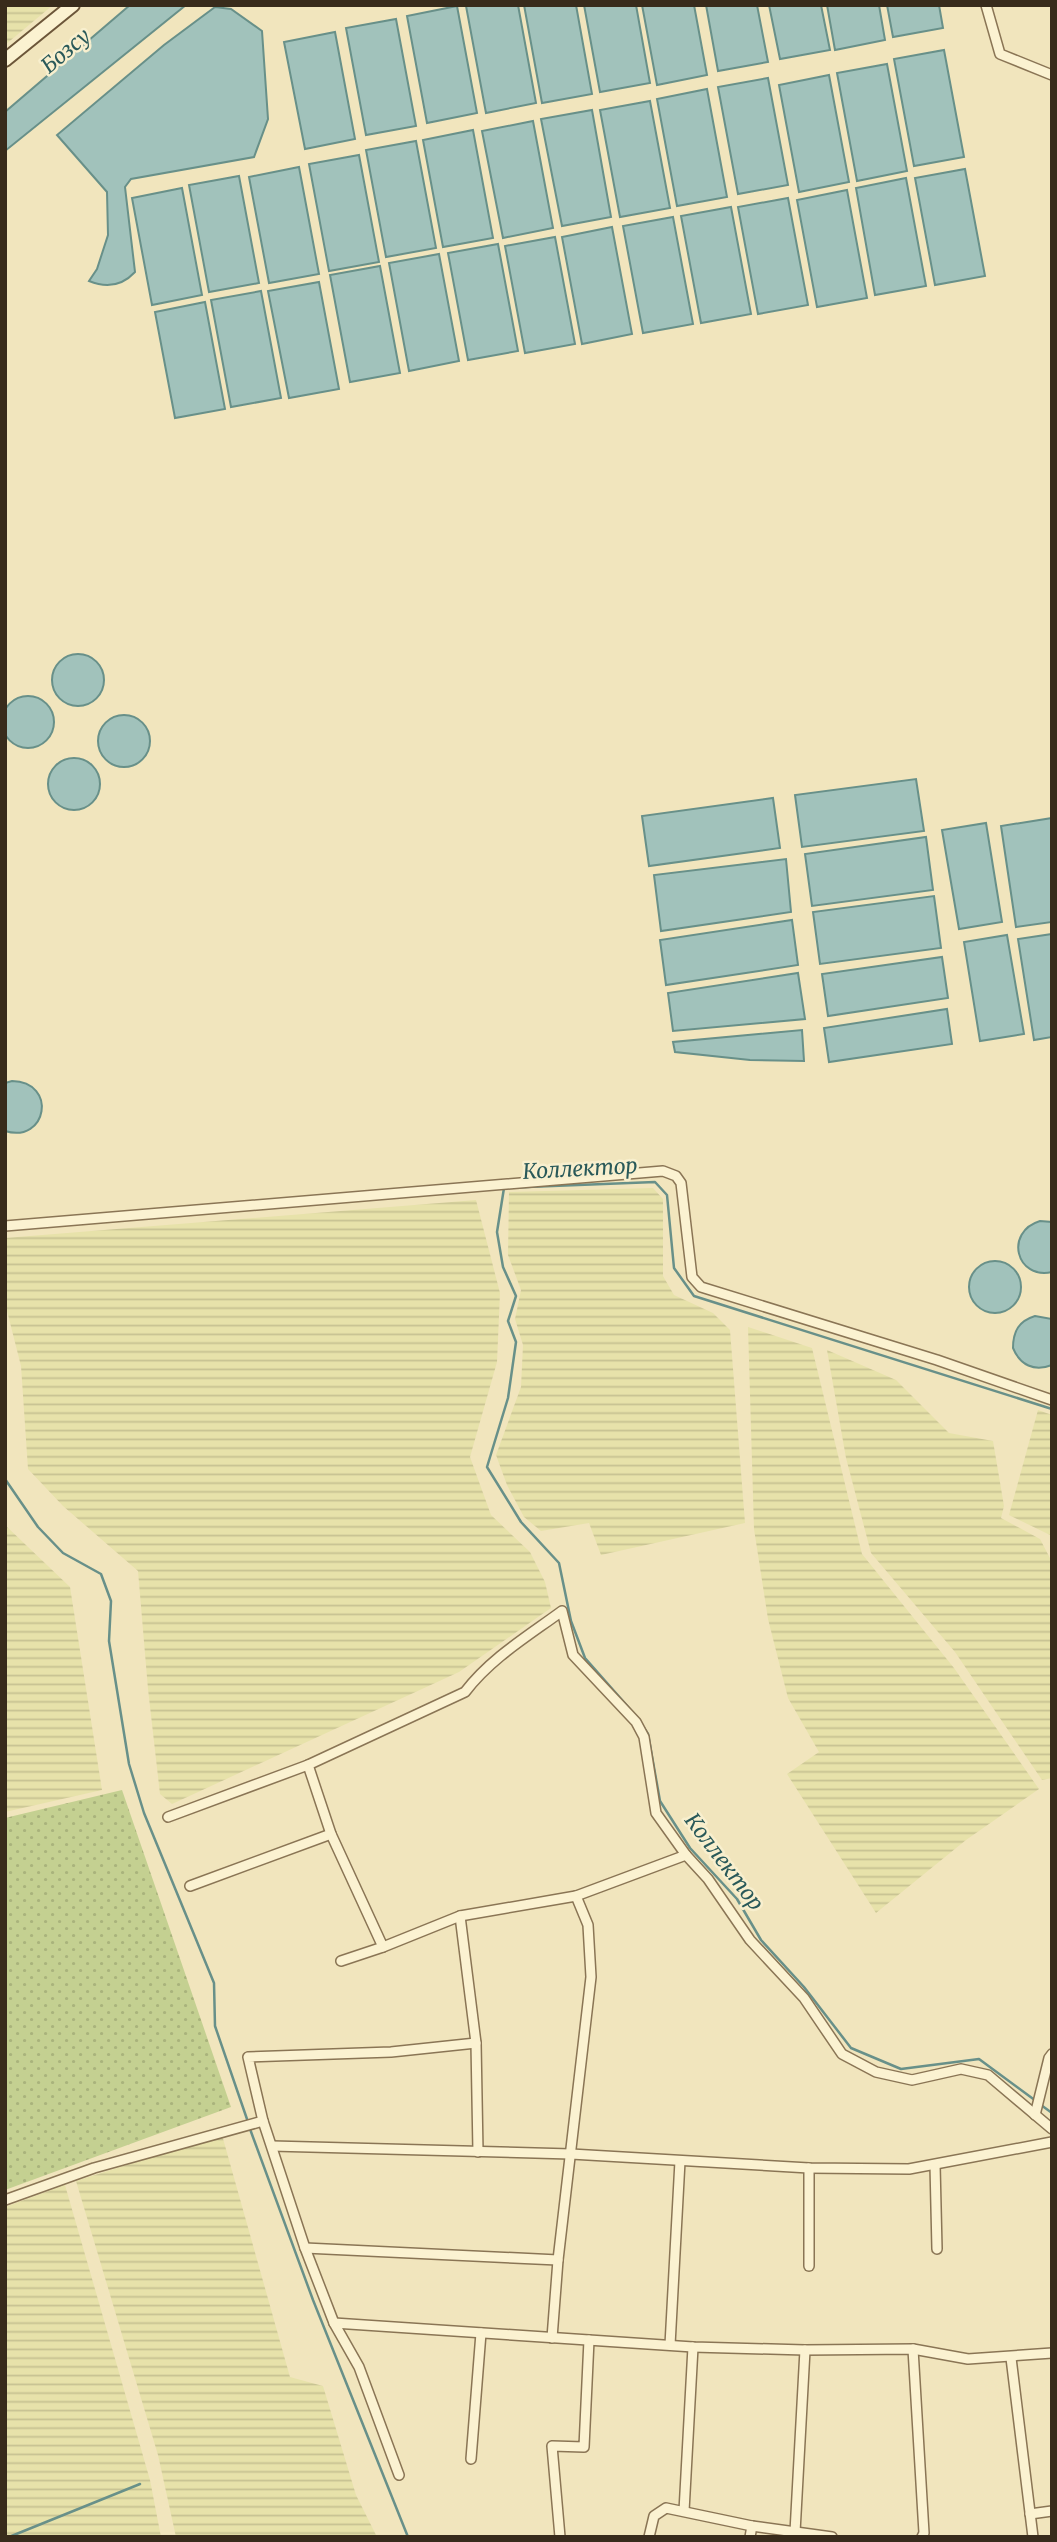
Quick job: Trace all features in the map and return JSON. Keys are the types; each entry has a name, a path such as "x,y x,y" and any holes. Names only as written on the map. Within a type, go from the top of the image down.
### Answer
{"main road":[{"path":"5,60 73,5"}],"street":[{"path":"986,5 1000,54 1052,75"},
{"path":"5,1226 663,1171 676,1176 681,1183 692,1277 701,1287 937,1360 1052,1400"},
{"path":"168,1817 308,1765 465,1692 478,1675 499,1657 562,1611 573,1656 636,1721 643,1737 656,1813 708,1879 750,1940 804,1998 842,2054 876,2072 912,2080 961,2069 988,2075 1052,2129"},
{"path":"308,1765 331,1834 383,1947"},
{"path":"190,1886 331,1834"},
{"path":"341,1961 460,1916 576,1896 687,1855"},
{"path":"552,2338 558,2260 591,1977 588,1925 576,1896"},
{"path":"460,1916 476,2043 478,2151"},
{"path":"399,2475 359,2367 334,2323 305,2248 272,2147 253,2124 248,2057 391,2052 476,2043"},
{"path":"1035,2115 1052,2054"},
{"path":"5,2200 94,2168 253,2124"},
{"path":"272,2147 571,2154 809,2168 909,2169 1052,2143"},
{"path":"670,2345 680,2161"},
{"path":"935,2165 937,2249"},
{"path":"809,2168 809,2266"},
{"path":"305,2248 558,2260"},
{"path":"334,2323 693,2347 805,2350 913,2348 968,2359 1052,2353"},
{"path":"471,2459 481,2333"},
{"path":"560,2537 552,2446 584,2447 589,2340"},
{"path":"684,2511 693,2347"},
{"path":"913,2348 924,2533 922,2537"},
{"path":"795,2532 805,2350"},
{"path":"1011,2358 1033,2537"},
{"path":"649,2537 654,2516 666,2508 752,2526 832,2537"},
{"path":"1030,2514 1052,2511"},
{"path":"750,2537 752,2526"}],"shaded area":[{"path":"5,5 53,5 5,45"},
{"path":"653,1188 663,1199 663,1276 674,1295 713,1313 730,1330 745,1523 601,1555 589,1523 541,1531 524,1517 507,1485 496,1455 521,1387 523,1345 515,1319 521,1290 508,1255 509,1192"},
{"path":"476,1200 500,1293 497,1362 470,1457 491,1515 530,1552 545,1582 551,1608 459,1672 172,1804 160,1794 138,1571 63,1506 28,1469 21,1366 5,1303 5,1238"},
{"path":"748,1327 812,1348 862,1554 954,1668 1039,1789 966,1840 876,1913 787,1774 819,1752 788,1698 768,1619 754,1529"},
{"path":"827,1350 896,1380 949,1433 993,1441 1004,1506 1001,1518 1040,1539 1052,1562 1052,1778 1042,1780 955,1652 871,1553 846,1458"},
{"path":"1038,1410 1052,1415 1052,1539 1050,1535 1009,1515"},
{"path":"5,1525 70,1587 102,1790 5,1812"},
{"path":"222,2135 290,2377 323,2386 356,2495 377,2537 176,2537 158,2455 76,2181"},
{"path":"65,2185 150,2480 161,2537 5,2537 5,2207"}],"green space":[{"path":"122,1790 231,2107 5,2190 5,1818"}],"water":[{"name":"Бозсу","path":"130,5 186,5 5,151 5,112"},
{"path":"518,5 536,103 486,113 466,6"},
{"path":"524,5 576,5 592,94 542,103"},
{"path":"584,5 636,5 650,83 600,92"},
{"path":"642,5 694,5 707,75 657,85"},
{"path":"706,5 757,5 768,62 718,71"},
{"path":"769,5 821,5 830,50 780,59"},
{"path":"827,5 879,5 885,40 835,50"},
{"path":"887,5 939,5 943,28 893,37"},
{"path":"457,6 477,113 427,123 407,16"},
{"path":"215,7 231,9 262,31 268,119 254,157 131,179 125,187 135,272 125,280 113,284 102,285 89,281 97,269 108,235 107,192 57,135 164,45"},
{"path":"396,19 416,126 366,135 346,28"},
{"path":"335,32 355,139 305,149 284,42"},
{"path":"944,50 964,157 914,166 894,59"},
{"path":"887,64 907,171 857,181 837,73"},
{"path":"829,75 849,182 799,192 779,85"},
{"path":"768,78 788,185 738,194 718,87"},
{"path":"707,89 727,197 677,206 657,99"},
{"path":"650,101 670,208 620,217 600,110"},
{"path":"592,110 611,217 562,226 541,119"},
{"path":"533,121 553,228 503,238 482,131"},
{"path":"473,130 493,238 443,247 423,140"},
{"path":"416,141 436,248 386,257 366,150"},
{"path":"359,155 379,262 329,271 309,164"},
{"path":"299,167 319,274 269,283 249,177"},
{"path":"965,169 985,276 935,285 915,178"},
{"path":"239,176 259,283 209,292 189,185"},
{"path":"906,178 926,286 875,295 856,188"},
{"path":"182,188 202,295 152,305 132,198"},
{"path":"847,190 867,298 817,307 797,200"},
{"path":"788,198 808,305 758,314 738,207"},
{"path":"731,207 751,314 701,323 681,216"},
{"path":"673,217 693,324 643,333 623,226"},
{"path":"612,227 632,334 582,344 562,237"},
{"path":"555,237 575,344 525,353 505,246"},
{"path":"498,244 518,351 468,360 448,253"},
{"path":"439,254 459,361 409,371 389,263"},
{"path":"380,266 400,373 350,382 330,275"},
{"path":"319,282 339,389 289,398 268,291"},
{"path":"261,291 281,398 231,407 211,300"},
{"path":"205,302 225,409 175,418 155,312"},
{"path":"78,654 97,661 104,680 97,699 78,706 59,699 52,680 59,661"},
{"path":"28,696 38,698 46,704 52,712 52,732 46,740 38,746 28,748 18,746 10,740 4,732 2,722 4,712 10,704 18,698"},
{"path":"124,715 143,722 150,741 143,760 124,767 105,760 98,741 105,722"},
{"path":"74,758 93,765 100,784 93,803 74,810 55,803 48,784 55,765"},
{"path":"916,779 924,831 802,847 795,795"},
{"path":"773,798 780,848 649,866 642,816"},
{"path":"1052,818 1052,922 1016,927 1001,826"},
{"path":"986,823 1002,922 959,929 942,830"},
{"path":"926,837 933,890 812,906 805,854"},
{"path":"786,859 791,912 661,931 654,875"},
{"path":"934,896 941,948 820,964 813,912"},
{"path":"792,920 798,965 666,985 660,940"},
{"path":"1052,934 1052,1037 1034,1040 1018,939"},
{"path":"1007,935 1024,1034 980,1041 964,942"},
{"path":"942,957 948,998 828,1016 822,974"},
{"path":"798,973 805,1019 673,1031 668,993"},
{"path":"947,1009 952,1044 829,1062 824,1028"},
{"path":"802,1030 804,1061 750,1060 675,1052 673,1042"},
{"path":"12,1081 27,1084 36,1091 41,1101 42,1111 38,1121 30,1129 19,1133 5,1131 5,1083"},
{"path":"1040,1221 1052,1222 1052,1272 1040,1273 1030,1269 1019,1254 1018,1244 1022,1235"},
{"path":"995,1261 1014,1268 1021,1287 1014,1306 995,1313 976,1306 969,1287 976,1268"},
{"path":"1035,1316 1052,1319 1052,1365 1039,1368 1024,1363 1013,1348 1018,1328"}],"waterway":[{"name":"Коллектор","path":"637,1717 585,1658 571,1621 559,1563 521,1522 487,1467 508,1398 516,1342 508,1321 516,1296 503,1267 497,1232 504,1188 655,1182 667,1195 674,1268 694,1296 1052,1409"},
{"path":"5,1479 38,1527 63,1553 101,1574 111,1601 109,1641 129,1764 144,1813 214,1983 215,2026 248,2122"},
{"name":"Коллектор","path":"644,1728 648,1734 660,1801 690,1848 737,1899 761,1940 804,1987 851,2048 901,2069 979,2059 1036,2101"},
{"name":"Коллектор","path":"1041,2105 1052,2113"},
{"path":"250,2129 313,2300 408,2537"},
{"path":"9,2537 140,2484"}]}
